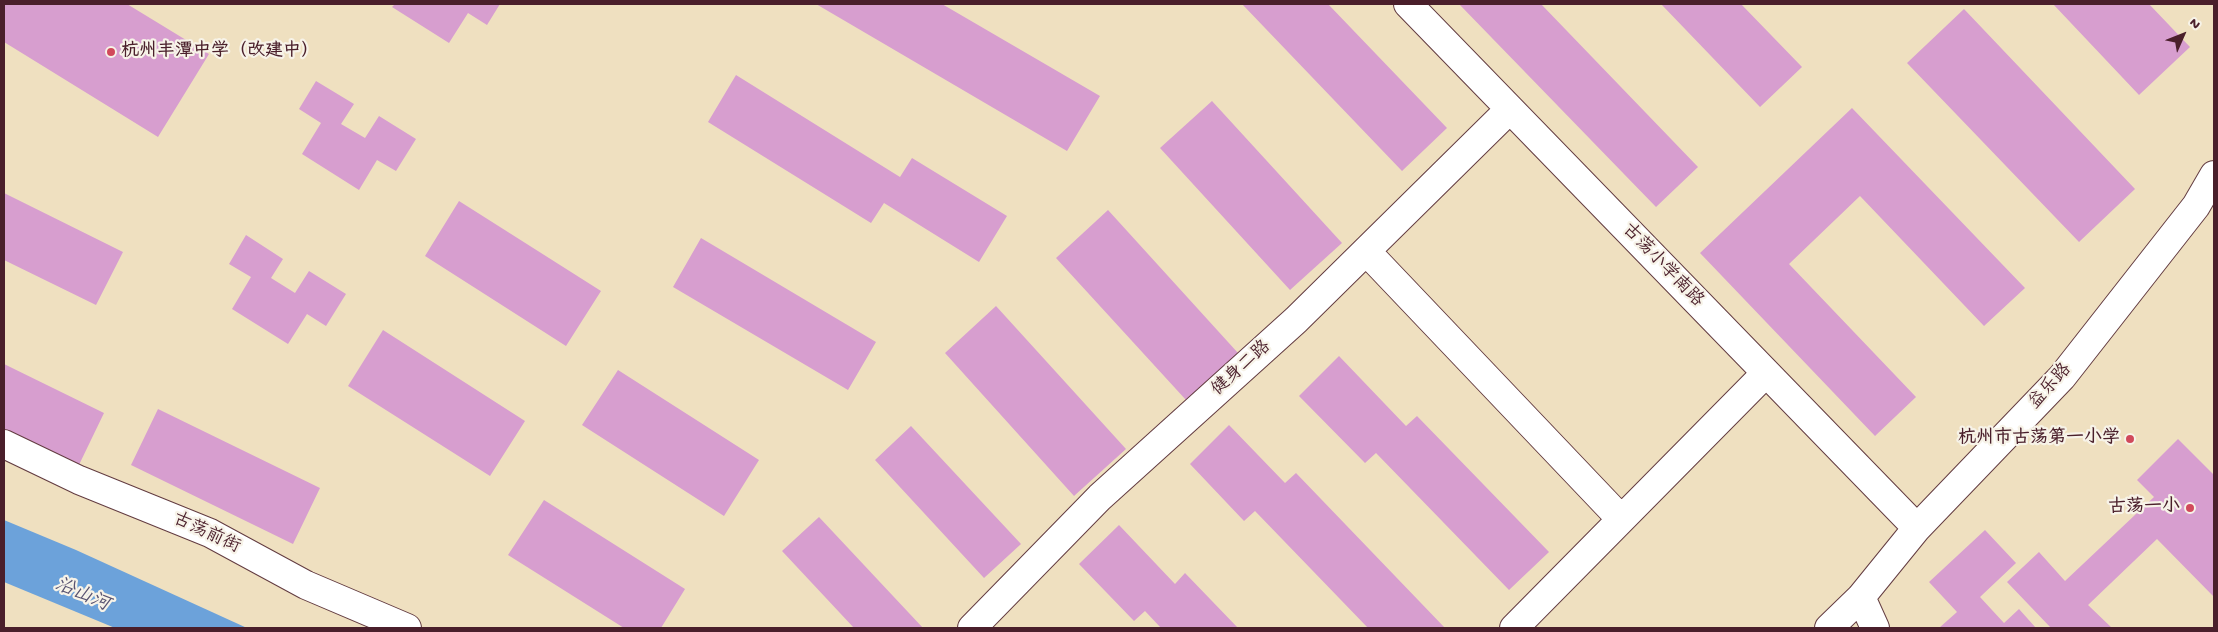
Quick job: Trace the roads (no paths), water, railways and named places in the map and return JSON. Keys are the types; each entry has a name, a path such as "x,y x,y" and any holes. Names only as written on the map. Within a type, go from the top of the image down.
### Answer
{"street":[{"name":"古荡小学南路","path":"1408,4 1917,528"},
{"name":"健身二路","path":"972,628 1100,497 1296,320 1510,109"},
{"name":"益乐路","path":"1829,628 1861,597 1917,528 2062,377 2196,206 2214,175"},
{"path":"1366,252 1622,519"},
{"path":"1514,628 1766,373"},
{"name":"古荡前街","path":"4,444 79,480 210,533 306,585 407,628"},
{"path":"1861,597 1875,628"}],"water":[{"name":"沿山河","path":"4,520 76,550 247,628 115,628 4,582"}],"place":[{"name":"杭州丰潭中学（改建中）","path":"111,52"},
{"name":"杭州市古荡第一小学","path":"2130,439"},
{"name":"古荡一小","path":"2190,508"}]}
